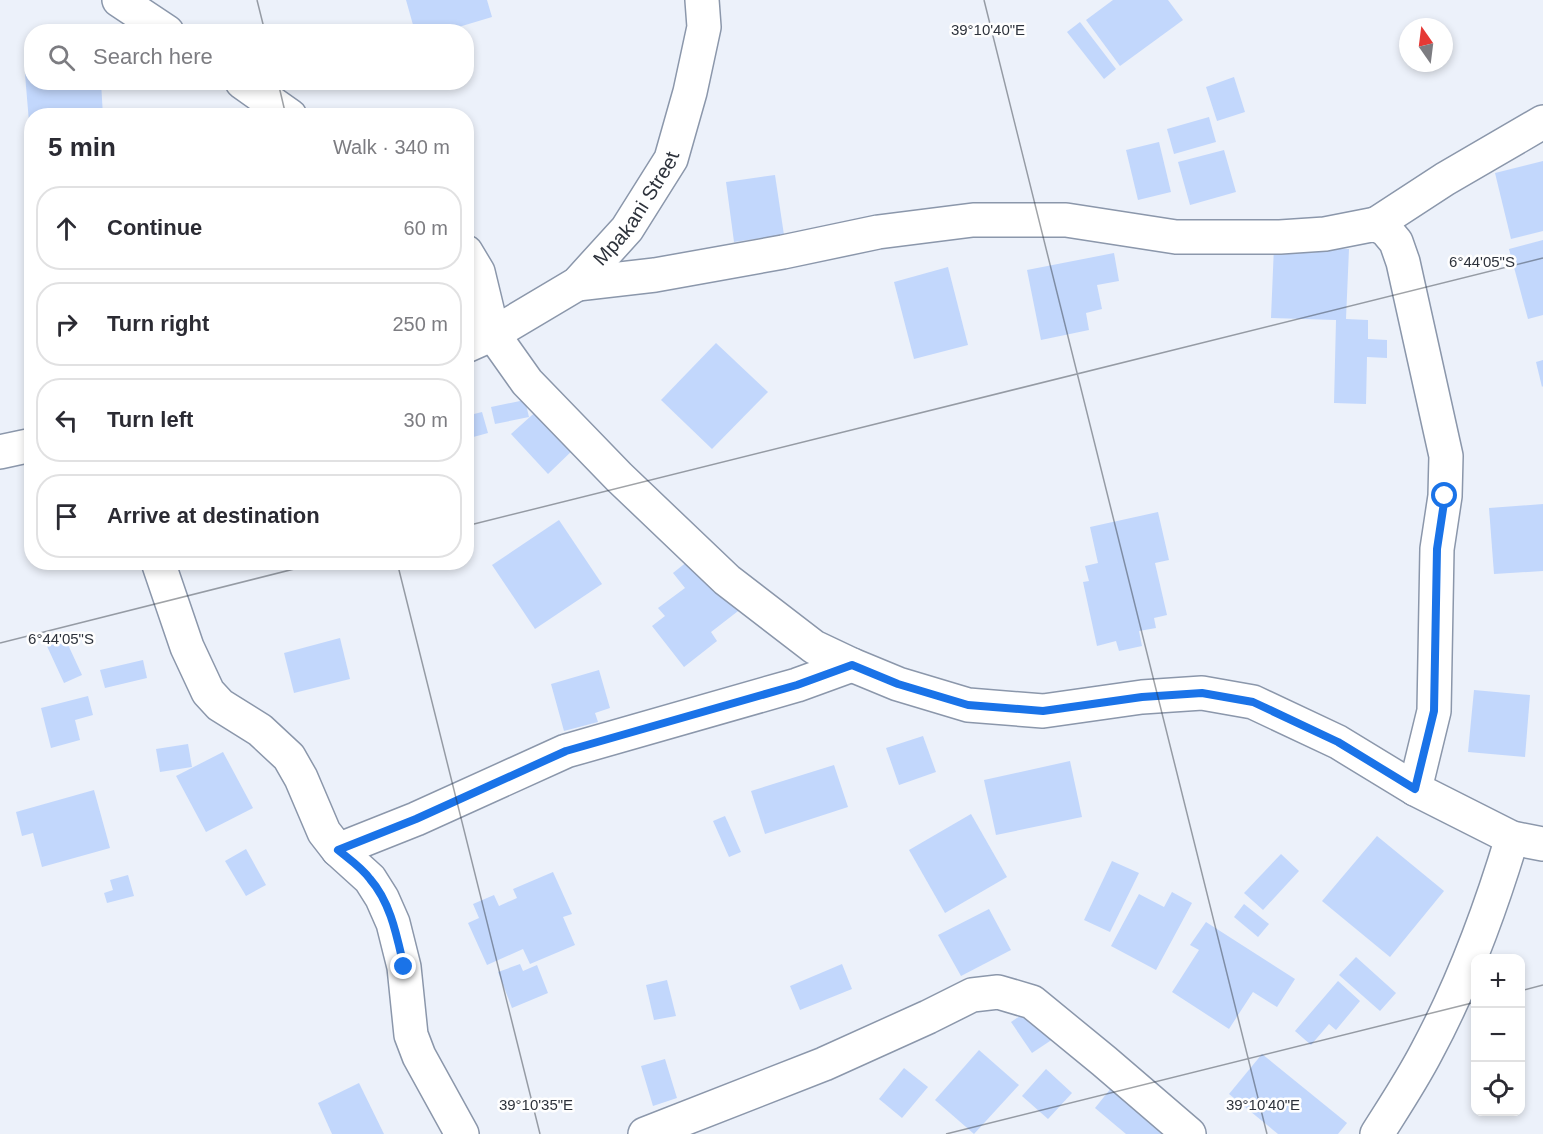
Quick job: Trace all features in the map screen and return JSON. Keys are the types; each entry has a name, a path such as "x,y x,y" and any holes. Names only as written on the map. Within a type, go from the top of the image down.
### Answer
{"street":[{"path":"119,0 156,24"},
{"name":"Mpakani Street","path":"480,340 577,284 627,229 670,159 690,92 704,27 702,0"},
{"path":"254,90 279,108"},
{"path":"577,284 655,275 878,232 973,220 1066,220 1176,237 1280,237 1326,234 1376,224 1445,179 1543,122"},
{"path":"1376,224 1386,230 1396,242 1403,262 1446,456 1445,496 1437,549 1434,711 1415,789"},
{"path":"474,265 478,272 480,340 527,382 619,477 727,580 814,647 898,684 968,705 1043,711 1142,697 1202,693 1253,702 1338,742 1415,789 1527,841 1492,901 1460,982 1427,1052 1377,1134"},
{"path":"0,452 24,447"},
{"path":"161,570 187,647 208,692 220,705 260,730 289,756 324,832 338,850 370,879 382,898 393,923 404,967 411,1035 419,1056 462,1134"},
{"path":"338,850 416,819 566,751 797,685 852,665"},
{"path":"645,1134 824,1064 972,995 998,992 1032,1002 1189,1134"}],"building":[{"path":"406,0 487,0 492,17 469,24 413,24"},
{"path":"1113,0 1168,0 1183,20 1120,66 1086,20"},
{"path":"1080,22 1116,69 1104,79 1067,32"},
{"path":"1234,77 1245,112 1217,121 1206,87"},
{"path":"26,90 101,90 103,108 28,108"},
{"path":"1209,117 1216,142 1174,154 1167,129"},
{"path":"1159,142 1171,192 1138,200 1126,150"},
{"path":"1224,150 1236,192 1190,205 1178,162"},
{"path":"1543,161 1543,231 1511,239 1495,173"},
{"path":"775,175 784,235 734,242 726,182"},
{"path":"1543,240 1543,315 1528,319 1509,249"},
{"path":"1274,246 1349,249 1346,319 1368,320 1368,339 1387,340 1387,358 1367,357 1366,404 1334,403 1336,320 1271,318"},
{"path":"1114,253 1119,281 1097,285 1102,309 1086,313 1089,330 1041,340 1027,270"},
{"path":"948,267 968,345 914,359 894,282"},
{"path":"716,343 768,392 712,449 661,400"},
{"path":"1543,360 1543,386 1542,387 1536,362"},
{"path":"525,400 529,417 495,424 491,407"},
{"path":"541,407 577,446 548,474 511,434"},
{"path":"482,412 488,433 474,437 474,414"},
{"path":"1543,504 1543,571 1494,574 1489,508"},
{"path":"1158,512 1169,560 1155,563 1167,615 1154,618 1156,628 1139,631 1142,646 1119,651 1116,641 1097,646 1083,582 1089,581 1085,566 1098,563 1090,527"},
{"path":"559,520 602,584 535,629 492,565"},
{"path":"698,553 742,608 711,632 717,641 684,667 652,626 665,616 658,608 685,588 673,573"},
{"path":"64,636 82,675 64,683 46,644"},
{"path":"340,638 350,679 294,693 284,653"},
{"path":"143,660 147,678 105,688 100,670"},
{"path":"599,670 610,708 595,713 598,722 564,731 551,684"},
{"path":"1474,690 1530,695 1525,757 1468,752"},
{"path":"88,696 93,715 75,720 80,740 51,748 41,708"},
{"path":"923,736 936,772 899,785 886,748"},
{"path":"188,744 192,767 160,772 156,749"},
{"path":"223,752 253,808 206,832 176,776"},
{"path":"1070,761 1082,817 996,835 984,780"},
{"path":"834,765 848,807 765,834 751,791"},
{"path":"94,790 110,848 42,867 33,833 22,836 16,812"},
{"path":"971,814 1007,877 945,913 909,850"},
{"path":"725,816 741,852 729,857 713,821"},
{"path":"1377,836 1444,891 1390,957 1322,901"},
{"path":"246,849 266,885 246,896 225,861"},
{"path":"1281,854 1299,871 1263,910 1244,893"},
{"path":"1112,861 1139,873 1110,932 1084,920"},
{"path":"553,872 572,914 563,917 575,945 530,964 523,949 487,965 468,923 479,918 473,904 494,895 499,906 517,898 513,889"},
{"path":"128,875 134,896 107,903 104,893 113,890 110,880"},
{"path":"1172,892 1192,903 1156,970 1111,946 1139,894 1164,907"},
{"path":"1244,904 1269,924 1258,937 1234,917"},
{"path":"989,909 1011,950 961,976 938,935"},
{"path":"1206,922 1295,979 1277,1007 1253,992 1229,1029 1172,992 1199,950 1190,945"},
{"path":"1356,957 1396,993 1380,1011 1339,975"},
{"path":"520,964 523,971 537,965 548,993 512,1008 498,972"},
{"path":"842,964 852,989 800,1010 790,986"},
{"path":"667,980 676,1016 654,1020 646,985"},
{"path":"1338,981 1360,1001 1336,1030 1329,1024 1311,1045 1295,1031"},
{"path":"1035,1006 1056,1037 1032,1053 1011,1022"},
{"path":"979,1050 1019,1085 974,1134 935,1100"},
{"path":"1262,1054 1347,1123 1338,1134 1278,1134 1229,1094"},
{"path":"665,1059 677,1098 653,1106 641,1066"},
{"path":"904,1068 928,1087 902,1118 879,1099"},
{"path":"1046,1069 1072,1093 1048,1119 1022,1096"},
{"path":"359,1083 384,1134 332,1134 318,1103"},
{"path":"1112,1087 1169,1134 1126,1134 1095,1108"}],"route":[{"path":"404,967 393,923 382,898 370,879 338,850 416,819 566,751 797,685 852,665 898,684 968,705 1043,711 1142,697 1202,693 1253,702 1338,742 1415,789 1434,711 1437,549 1445,496"}]}
